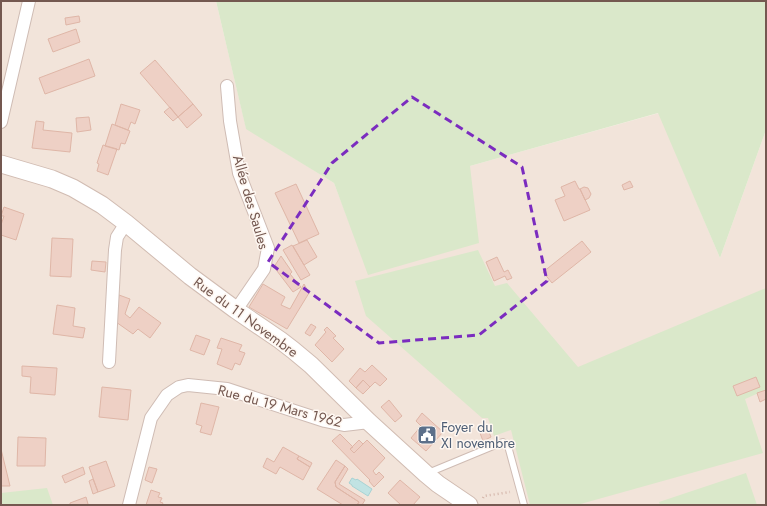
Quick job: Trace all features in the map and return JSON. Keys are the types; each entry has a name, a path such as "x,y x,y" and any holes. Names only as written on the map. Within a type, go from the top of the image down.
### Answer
{"street":[{"path":"1,122 29,1"},
{"name":"Allée des Saules","path":"227,86 230,121 239,173 268,248 264,269 236,310"},
{"name":"Rue du 11 Novembre","path":"1,164 52,179 73,188 102,205 190,276 294,350 426,474 469,505"},
{"path":"109,362 115,250 117,237 126,223"},
{"name":"Rue du 19 Mars 1962","path":"129,505 151,418 167,396 179,387 188,385 227,389 325,421 344,425 369,422"}],"lane":[{"path":"426,474 503,442 508,446 524,505"}],"path":[{"path":"484,496 520,490"}],"highlighted area":[{"path":"412,97 522,167 547,281 479,335 379,343 268,262 332,163"}],"shaded area":[{"path":"1,1 216,1 246,128 334,183 369,274 470,166 659,113 720,258 766,130 766,505 1,505"}],"green space":[{"path":"216,1 766,1 766,130 720,258 658,113 470,166 479,243 368,275 334,183 246,129"},
{"path":"478,250 495,286 507,283 578,367 766,288 766,390 745,399 763,453 577,505 530,505 511,430 494,436 488,418 482,418 366,316 355,281"},
{"path":"746,473 757,505 660,505 659,502"},
{"path":"47,488 53,505 1,505 1,493"}],"water":[{"path":"352,478 357,479 372,489 368,496 349,483"}],"building":[{"path":"79,16 80,22 66,25 65,18"},
{"path":"76,29 80,42 53,52 48,39"},
{"path":"89,59 95,76 45,94 39,78"},
{"path":"155,60 193,104 178,117 140,73"},
{"path":"121,104 140,110 135,124 131,122 128,130 115,125"},
{"path":"193,104 202,115 187,128 178,117"},
{"path":"170,107 178,117 173,121 164,112"},
{"path":"89,117 91,130 77,132 76,118"},
{"path":"36,121 44,122 43,130 72,133 70,152 32,148"},
{"path":"112,124 130,131 125,144 121,143 119,150 105,146"},
{"path":"103,145 117,149 108,175 97,171 99,164 97,163"},
{"path":"575,181 590,210 564,221 555,200 565,196 561,187"},
{"path":"630,181 633,187 624,190 622,185"},
{"path":"296,184 319,234 299,243 275,193"},
{"path":"584,187 588,188 591,194 589,198 585,200 580,189"},
{"path":"4,207 24,214 16,240 1,235 1,225 4,216 1,216"},
{"path":"52,238 73,239 71,277 50,276"},
{"path":"307,240 317,257 304,265 293,246"},
{"path":"582,241 591,252 552,283 543,272"},
{"path":"292,245 310,275 301,280 283,250"},
{"path":"281,256 292,272 290,274 301,287 293,292 274,267"},
{"path":"497,257 504,272 508,270 512,278 507,280 505,276 494,281 486,262"},
{"path":"92,261 106,262 105,272 91,270"},
{"path":"263,284 285,297 281,305 290,309 304,284 309,293 287,329 249,307"},
{"path":"119,295 130,299 125,314 130,318 139,307 161,323 150,338 138,329 133,334 116,322"},
{"path":"57,305 75,308 73,326 85,328 83,338 53,334"},
{"path":"311,324 316,327 310,336 305,333"},
{"path":"327,327 336,336 333,338 344,349 332,362 315,345 326,332 324,330"},
{"path":"196,335 210,340 204,355 190,350"},
{"path":"221,338 242,345 239,351 245,353 240,365 235,363 232,370 217,364 222,349 217,348"},
{"path":"372,365 387,379 380,386 375,382 370,387 363,380 356,388 349,381 360,368 365,372"},
{"path":"22,366 57,368 55,395 30,393 31,377 22,376"},
{"path":"756,377 760,387 737,396 733,386"},
{"path":"363,380 370,387 363,394 356,388"},
{"path":"102,387 131,390 128,420 99,417"},
{"path":"766,390 766,399 760,402 757,393"},
{"path":"389,400 402,416 395,422 381,407"},
{"path":"201,403 219,407 211,435 200,432 202,426 196,424"},
{"name":"Foyer du XI novembre","path":"422,413 443,432 426,451 411,438 421,426 416,421"},
{"path":"488,430 491,437 483,441 480,433"},
{"path":"340,434 353,447 350,449 354,453 367,440 385,458 373,471 376,475 379,472 384,477 374,487 369,481 370,480 332,441"},
{"path":"18,437 46,438 45,466 17,466"},
{"path":"359,440 363,444 354,453 350,449"},
{"path":"283,447 299,456 297,459 310,467 303,480 280,467 276,474 263,467 267,458 274,462"},
{"path":"1,449 10,486 1,486"},
{"path":"299,456 312,463 310,467 297,459"},
{"path":"336,460 345,466 335,482 336,487 359,502 357,505 343,505 317,489"},
{"path":"106,461 115,486 98,492 89,467"},
{"path":"345,466 348,469 339,484 365,500 362,505 357,505 359,502 336,487 335,482"},
{"path":"83,467 85,474 65,483 62,476"},
{"path":"149,467 157,469 152,483 145,480"},
{"path":"93,479 98,492 93,494 89,481"},
{"path":"400,480 420,497 413,505 401,505 388,493"},
{"path":"151,490 160,493 158,497 162,498 160,502 163,503 162,505 146,505"},
{"path":"86,497 88,504 86,505 70,505 70,503"}],"place":[{"name":"Foyer du XI novembre","path":"427,435"}]}
